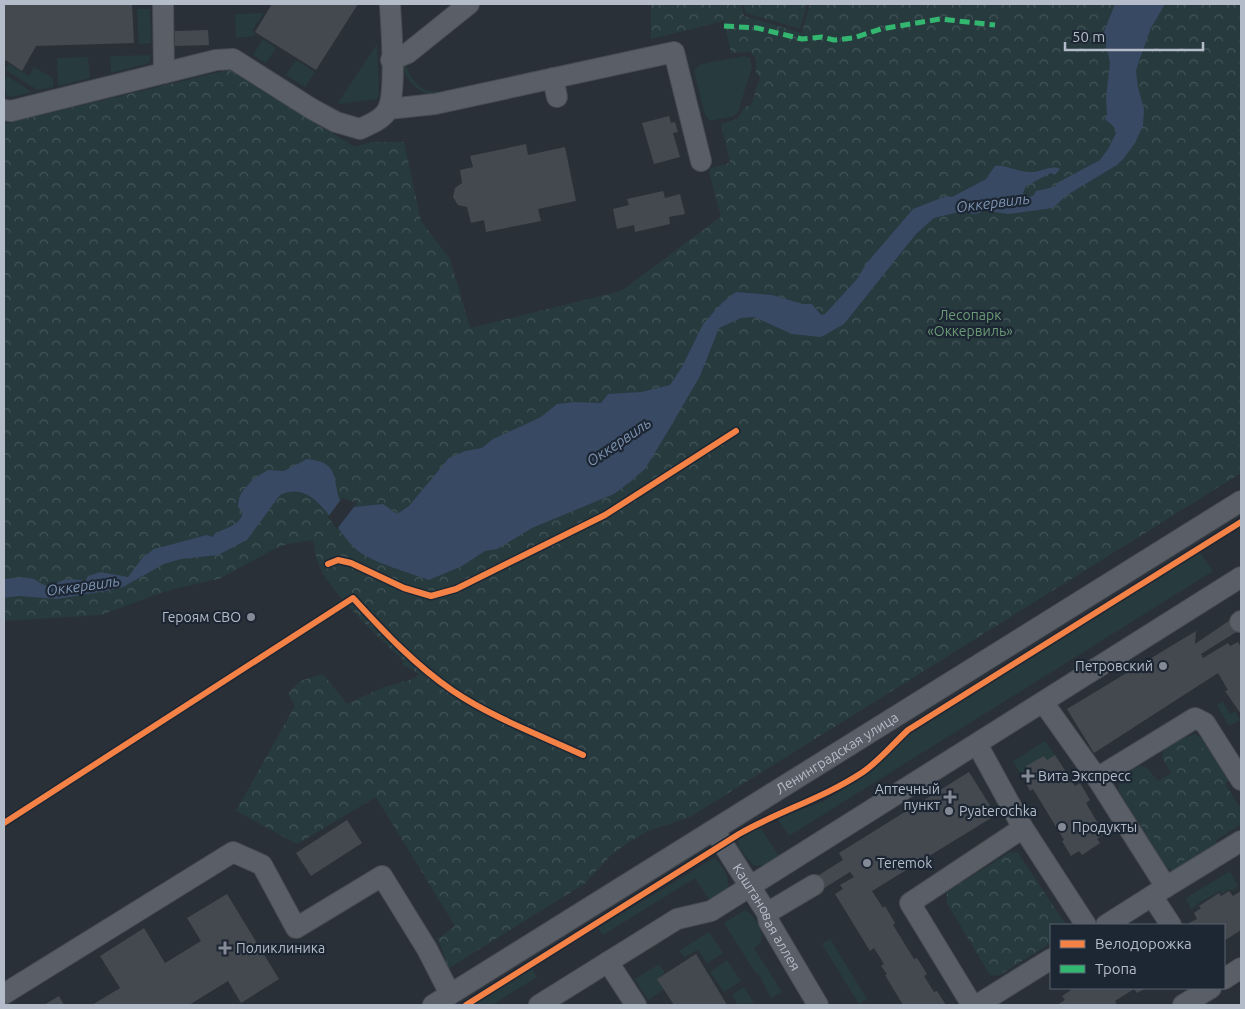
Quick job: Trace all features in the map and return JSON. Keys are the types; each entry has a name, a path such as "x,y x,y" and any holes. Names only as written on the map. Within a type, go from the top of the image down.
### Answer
{"street":[{"path":"163,4 164,73"},
{"path":"4,110 11,111 216,60 233,59 336,122 360,129 382,117 388,109 391,97 390,4"},
{"path":"391,60 408,53 468,4"},
{"path":"388,109 555,88 674,52 701,161"},
{"name":"Ленинградская улица","path":"433,1005 1240,503"},
{"path":"545,1004 677,919 711,911 1241,577"},
{"path":"1043,702 1097,778 1159,892 1171,924"},
{"path":"1097,778 1195,718 1205,723 1241,780"},
{"path":"977,744 1023,828 1085,924"},
{"path":"972,1005 910,903 1023,828"},
{"name":"Каштановая аллея","path":"714,830 767,913 769,922 818,1005"},
{"path":"1108,924 1241,841"},
{"path":"4,994 233,852 262,866 296,928 382,876 427,948 450,994"},
{"path":"767,913 814,885"},
{"path":"977,1005 1050,960"},
{"path":"608,962 636,1005"},
{"path":"1225,978 1241,968"},
{"path":"1183,1005 1208,989"}],"green space":[{"name":"Лесопарк «Оккервиль»","path":"651,4 741,4 744,16 802,33 810,4 1241,4 1241,473 690,817 648,831 629,842 611,855 584,884 449,968 438,939 455,926 376,797 297,844 236,811 295,706 288,694 300,681 323,674 347,704 384,687 413,679 419,674 402,664 404,661 357,616 334,589 319,566 313,540 288,544 274,549 219,579 166,591 101,615 4,621 4,124 229,70 355,147 371,142 404,142 421,221 450,259 470,328 621,291 721,217 709,172 711,168 730,163 721,124 737,119 745,107 751,105 760,78 756,73 756,59 750,52 731,53 724,21 651,39"},
{"path":"744,4 807,4 800,29 746,13"},
{"path":"137,9 150,9 151,43 139,44"},
{"path":"264,13 252,30 255,33 254,36 236,38 235,14"},
{"path":"263,39 276,48 266,63 253,55"},
{"path":"377,44 379,96 376,99 338,103"},
{"path":"634,50 435,95 419,90 408,78 403,67 406,66 414,81 422,88 438,92"},
{"path":"151,55 149,62 146,64 111,73 110,56"},
{"path":"744,56 750,58 752,67 738,112 734,116 710,121 705,115 694,70 701,64"},
{"path":"88,57 90,78 58,86 57,58"},
{"path":"296,60 315,72 305,87 286,75"},
{"path":"9,64 29,76 34,67 53,78 53,87 38,90 5,70"},
{"path":"7,76 32,92 12,97 6,95 4,81"},
{"path":"1200,552 1213,571 789,836 777,818 822,802 860,779 901,740"},
{"path":"1222,701 1230,714 1235,711 1240,720 1229,726 1217,705"},
{"path":"1195,734 1202,739 1223,771 1218,773 1198,741 1190,739 1162,757 1164,750 1181,739"},
{"path":"1189,739 1198,741 1218,772 1223,771 1229,780 1225,784 1241,809 1241,824 1216,840 1218,845 1211,849 1209,846 1205,846 1179,864 1170,863 1149,830 1144,831 1139,823 1142,819 1127,795 1125,784 1131,776 1146,767 1158,781 1171,773 1162,757"},
{"path":"1045,741 1055,755 1047,760 1044,756 1027,766 1029,771 1022,776 1013,761"},
{"path":"1140,766 1146,767 1127,779 1128,796 1142,819 1139,823 1119,791 1119,786 1122,779 1128,773"},
{"path":"760,827 780,858 766,866 753,865 739,848 738,840"},
{"path":"1149,830 1179,864 1205,846 1209,846 1211,849 1174,872 1166,867 1144,831"},
{"path":"1010,852 1018,853 1065,924 1050,924 1050,944 998,976 990,975 947,903 947,892"},
{"path":"714,858 725,872 728,880 728,889 714,899 709,899 695,878 603,935 598,928"},
{"path":"1230,871 1238,886 1222,894 1220,891 1200,902 1191,910 1186,898"},
{"path":"745,910 753,916 760,928 761,943 754,948 782,992 771,998 758,973 756,974 724,923"},
{"path":"709,932 723,953 707,963 698,950 684,957 679,951"},
{"path":"830,939 867,999 859,1004 822,944"},
{"path":"727,960 741,981 724,992 710,972"},
{"path":"659,964 665,973 657,979 664,989 648,1000 635,979"},
{"path":"532,968 537,977 492,1005 473,1005"},
{"path":"744,987 754,1003 738,1005 732,995"}],"water":[{"name":"Оккервиль","path":"1115,4 1165,4 1151,28 1136,71 1144,109 1143,126 1135,143 1117,165 1067,195 1053,208 1009,214 994,212 990,209 976,214 959,212 934,218 916,234 844,324 825,335 820,337 792,334 754,317 741,318 719,328 700,376 645,469 614,494 532,528 497,549 485,551 462,566 429,580 365,556 350,543 316,501 305,494 293,492 280,495 247,540 218,555 181,559 164,564 123,587 107,591 57,599 19,596 4,598 4,579 27,577 53,586 60,581 68,579 85,581 88,576 101,572 128,577 143,557 154,549 207,535 212,537 232,526 242,516 242,512 238,507 239,498 253,479 268,470 284,471 307,459 324,463 329,467 334,477 339,499 354,507 383,504 397,514 409,506 449,458 465,451 482,448 493,439 541,417 557,404 574,402 601,403 608,394 641,392 670,385 682,367 703,324 722,303 736,292 772,295 803,304 812,304 821,315 825,314 857,279 866,264 913,209 946,196 952,197 986,179 995,166 1004,166 1030,172 1049,168 1060,169 1055,175 1051,173 1026,186 1023,193 1027,198 1034,195 1036,191 1054,187 1059,182 1100,160 1116,133 1114,127 1105,119 1107,114 1106,98 1110,62 1103,34"}],"pier":[{"path":"342,498 357,503 337,529 328,517"}],"building":[{"path":"4,4 132,4 134,43 36,46 22,71 4,59"},
{"path":"272,4 358,4 316,70 255,32"},
{"path":"208,30 209,45 175,46 175,31"},
{"path":"669,116 671,123 675,122 678,132 673,133 680,157 654,164 642,123"},
{"path":"526,144 528,155 565,147 576,201 538,209 541,221 486,232 484,220 471,223 467,207 458,205 453,197 455,188 462,183 460,170 473,167 470,156"},
{"path":"663,191 665,198 680,194 685,214 669,217 670,224 635,232 634,225 617,229 613,209 629,205 627,199"},
{"path":"1236,616 1241,629 1201,654 1203,658 1228,643 1230,646 1238,642 1241,647 1241,714 1225,691 1228,690 1218,673 1094,753 1067,709 1196,631 1195,644"},
{"path":"1055,755 1075,786 1080,783 1090,800 1086,803 1104,834 1097,839 1100,843 1082,855 1079,851 1071,856 1062,841 1064,840 1033,789 1030,791 1022,776 1029,771 1026,766 1044,756 1047,760"},
{"path":"969,772 996,815 872,891 883,908 885,906 895,923 893,925 914,959 917,958 927,974 924,976 934,992 937,991 946,1005 903,1005 885,975 887,974 881,966 884,964 874,948 870,951 835,894 843,889 840,885 854,877 850,872 818,892 811,880 843,860 839,853"},
{"path":"850,780 852,783 840,790 838,787"},
{"path":"347,820 362,843 311,876 296,853"},
{"path":"1229,891 1233,896 1241,891 1241,930 1225,940 1225,924 1189,923 1197,919 1194,913 1201,908 1199,906 1219,893 1221,896"},
{"name":"Поликлиника","path":"227,894 279,979 241,1003 228,981 189,1005 92,1005 120,988 100,956 144,928 165,963 201,941 187,918"},
{"path":"696,954 727,1005 674,1005 657,979"},
{"path":"1134,989 1115,1001 1117,1005 1057,1005 1065,1000 1062,996 1071,990"},
{"path":"1134,989 1144,989 1137,993"},
{"path":"59,996 64,1005 44,1005"}],"marked path":[{"path":"724,26 757,28 802,39 822,37 834,40 853,38 881,29 940,19 995,25"}],"cycle path":[{"path":"328,564 338,560 351,563 404,588 431,596 456,589 605,515 736,431"},
{"path":"466,1005 739,834 833,789 863,772 908,730 1241,522"},
{"path":"4,823 353,598 388,636 453,691 500,718 583,755"}],"place":[{"name":"Героям СВО","path":"251,617"},
{"name":"Петровский","path":"1163,666"},
{"name":"Вита Экспресс","path":"1028,776"},
{"name":"Аптечный пункт","path":"950,797"},
{"name":"Pyaterochka","path":"949,811"},
{"name":"Продукты","path":"1062,827"},
{"name":"Teremok","path":"867,863"},
{"name":"Поликлиника","path":"225,948"}]}
